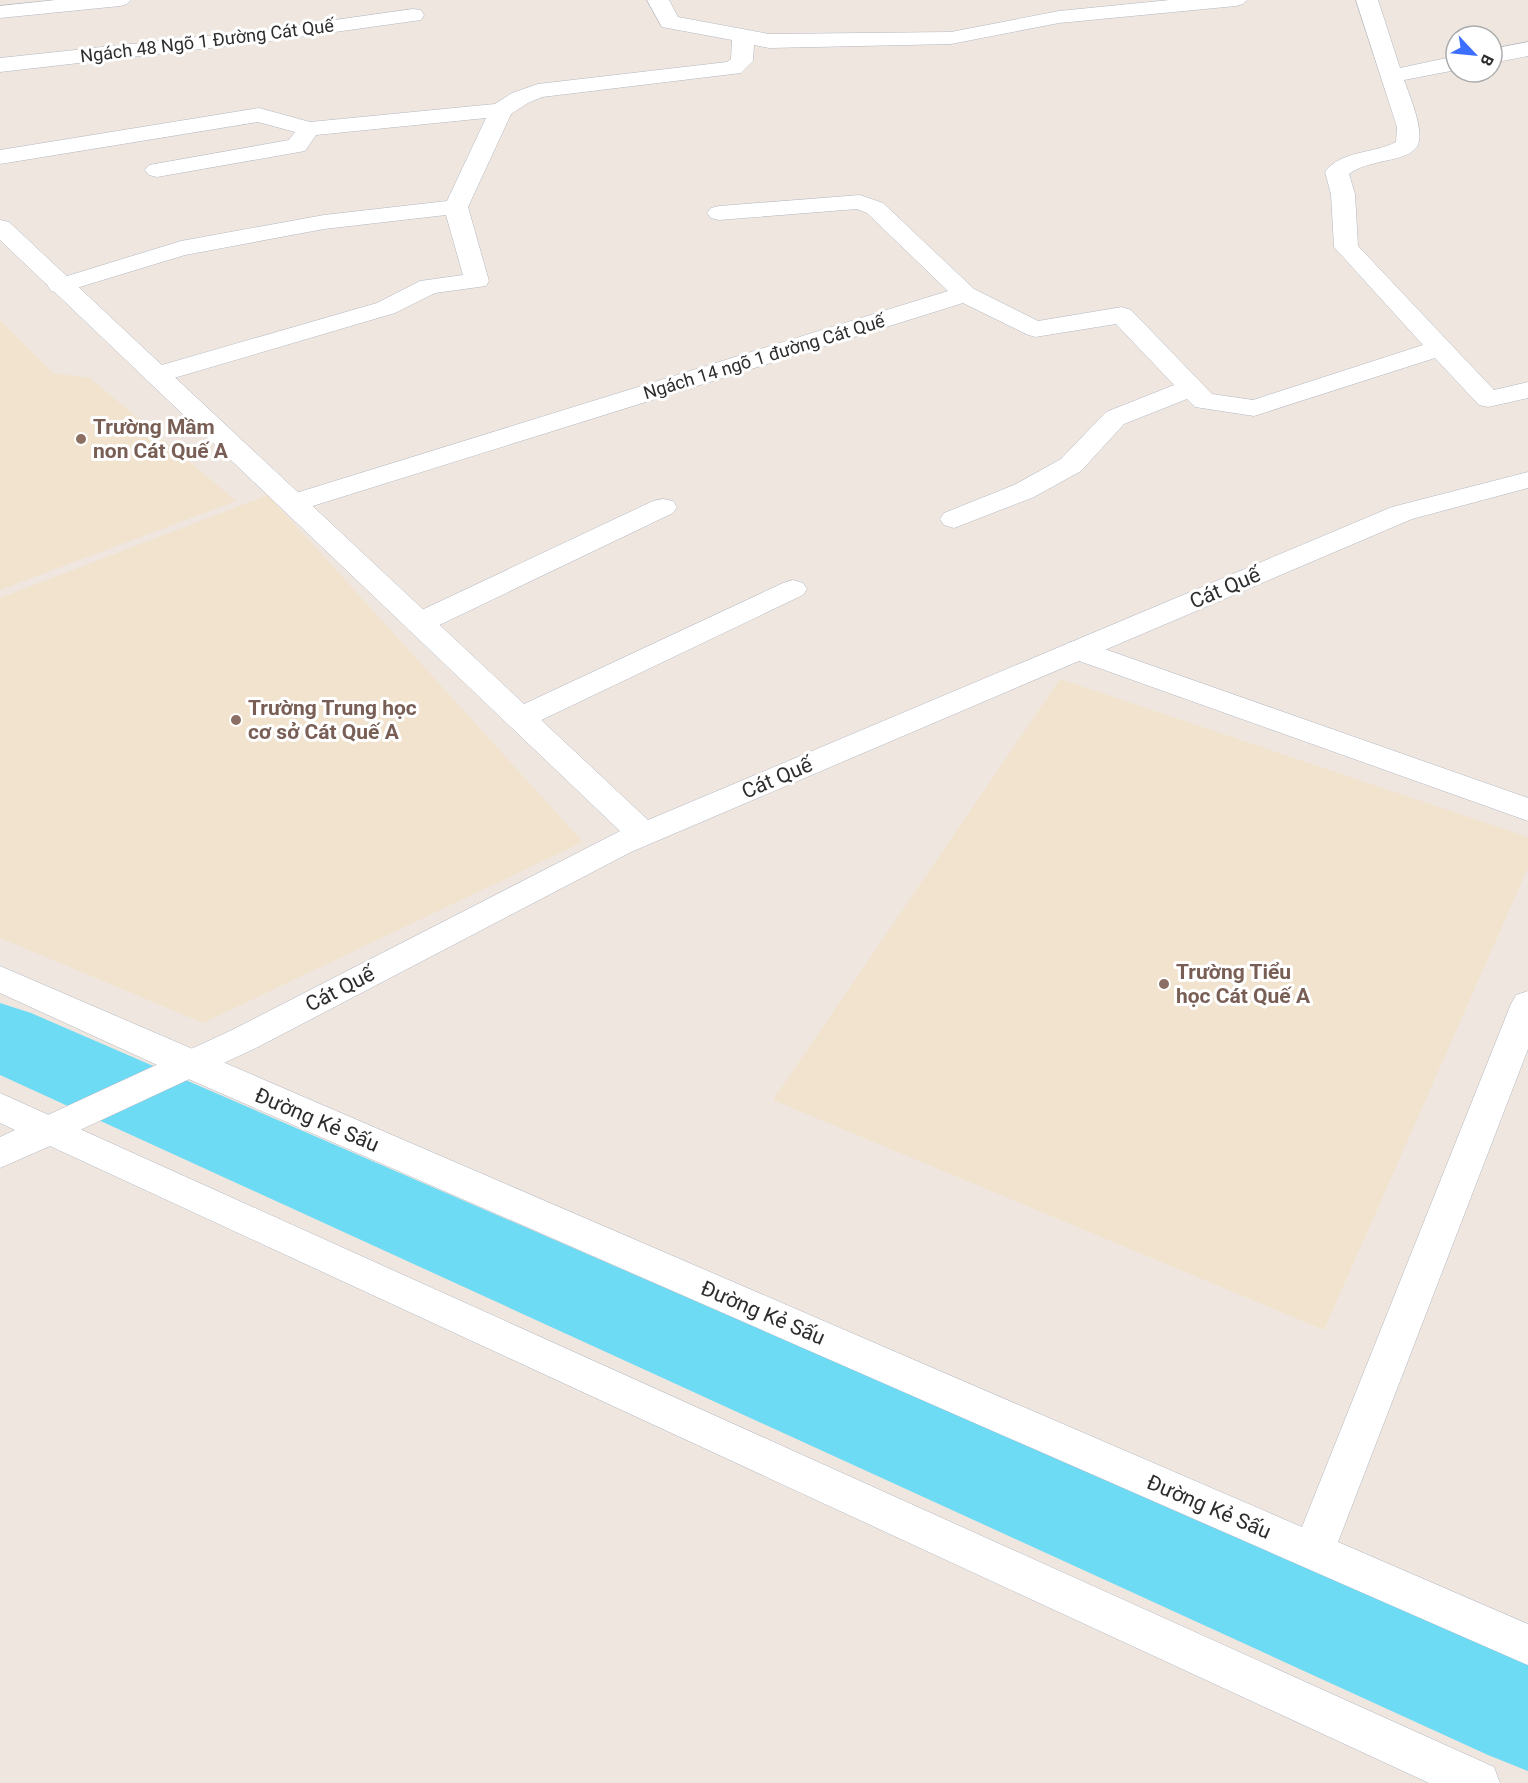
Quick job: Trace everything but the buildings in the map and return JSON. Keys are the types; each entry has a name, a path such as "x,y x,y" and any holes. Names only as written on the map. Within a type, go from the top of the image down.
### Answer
{"street":[{"path":"0,12 120,0"},
{"path":"658,0 670,22 769,41 951,38 1059,17 1236,0"},
{"path":"1366,0 1408,127 1407,145 1398,151 1347,164 1337,172 1343,194 1346,247 1488,399 1528,390"},
{"name":"Ngách 48 Ngõ 1 Đường Cát Quế","path":"0,65 263,36 413,15"},
{"path":"0,157 259,115 309,129 501,110 520,98 538,91 733,68 742,61 743,36"},
{"path":"1504,54 1528,49"},
{"path":"1391,76 1444,65"},
{"path":"157,375 386,308 429,286 477,281 456,207 501,110"},
{"path":"157,170 297,146 309,129"},
{"path":"719,213 860,202 875,208 965,294 1035,329 1122,315 1204,401 1254,408 1440,348"},
{"path":"60,286 181,248 324,222 456,207"},
{"path":"0,227 643,834"},
{"name":"Ngách 14 ngõ 1 đường Cát Quế","path":"292,503 965,294"},
{"path":"954,519 1024,491 1071,465 1115,418 1190,387"},
{"name":"Cát Quế","path":"0,1154 244,1039 643,834 1402,513 1528,480"},
{"path":"419,623 663,507"},
{"path":"520,718 793,589"},
{"path":"1079,650 1528,810"},
{"name":"Đường Kẻ Sấu","path":"0,979 176,1070 1528,1645"},
{"path":"1313,1552 1528,1005"},
{"path":"0,1107 1478,1783"}],"shaded area":[{"name":"Trường Mầm non Cát Quế A","path":"0,320 53,373 90,378 236,501 0,590"},
{"name":"Trường Trung học cơ sở Cát Quế A","path":"268,495 583,842 203,1023 0,938 0,598"},
{"name":"Trường Tiểu học Cát Quế A","path":"1060,679 1528,837 1528,868 1324,1330 773,1100"}],"waterway":[{"path":"0,1037 1528,1717"}],"place":[{"name":"Trường Mầm non Cát Quế A","path":"81,439"},
{"name":"Trường Trung học cơ sở Cát Quế A","path":"236,720"},
{"name":"Trường Tiểu học Cát Quế A","path":"1164,984"}]}
